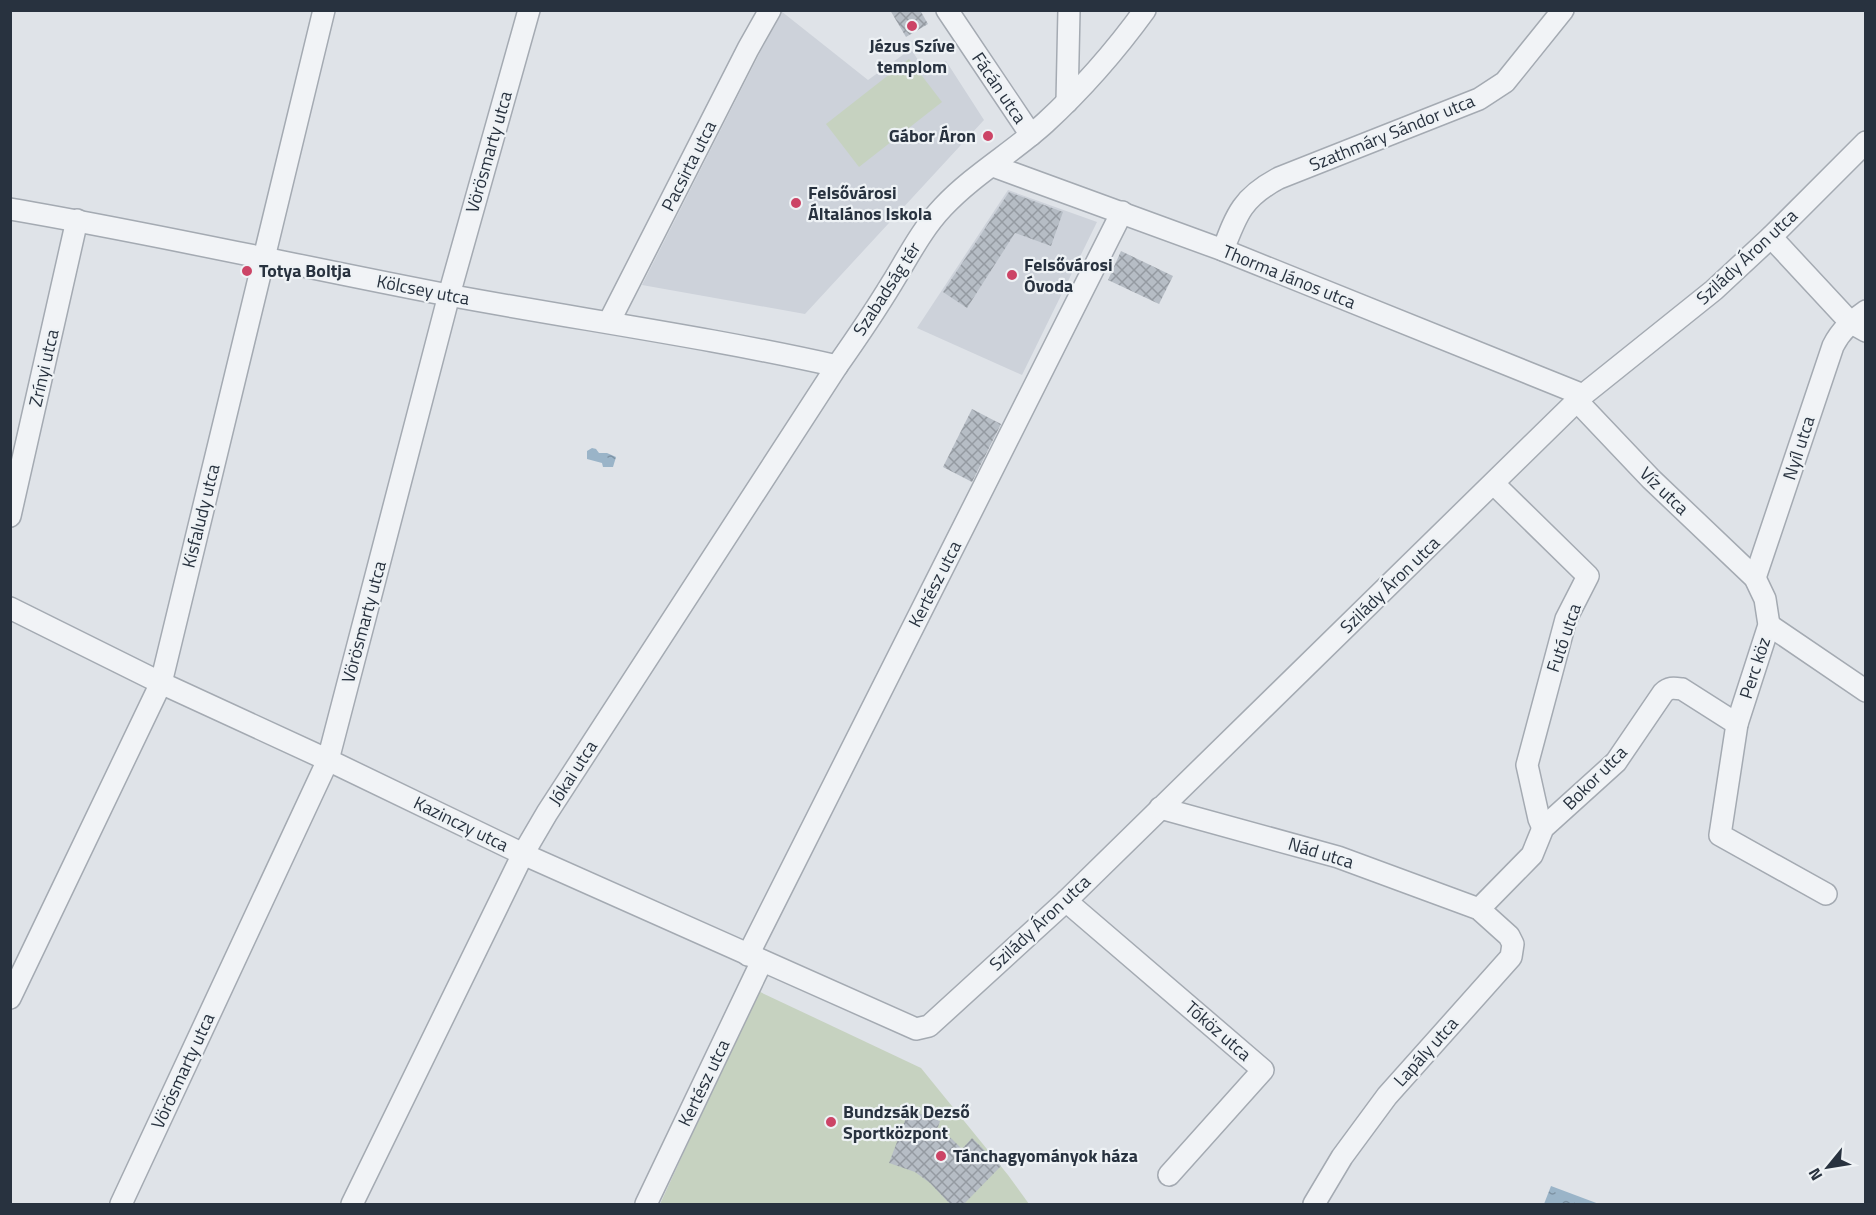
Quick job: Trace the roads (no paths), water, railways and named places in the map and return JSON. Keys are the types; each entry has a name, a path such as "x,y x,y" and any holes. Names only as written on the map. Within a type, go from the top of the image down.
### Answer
{"street":[{"name":"Kisfaludy utca","path":"10,998 161,683 324,10"},
{"name":"Vörösmarty utca","path":"121,1204 328,760 449,295 529,10"},
{"name":"Pacsirta utca","path":"609,322 770,10"},
{"name":"Fácán utca","path":"947,10 1031,135"},
{"path":"1067,102 1069,10"},
{"name":"Szabadság tér","path":"837,366 932,220 962,190 1031,135 1067,102 1097,70 1145,10"},
{"name":"Szathmáry Sándor utca","path":"1223,250 1235,218 1247,200 1260,188 1309,166 1479,99 1505,82 1563,10"},
{"name":"Szilády Áron utca","path":"916,1029 929,1026 1066,901 1580,398 1714,290 1866,142"},
{"name":"Thorma János utca","path":"993,166 1223,250 1580,398"},
{"name":"Kölcsey utca","path":"10,208 449,295 773,352 837,366"},
{"name":"Kertész utca","path":"646,1204 755,958 1122,212"},
{"name":"Zrínyi utca","path":"10,516 77,220"},
{"path":"1771,237 1860,321"},
{"name":"Nyíl utca","path":"1755,578 1837,336 1860,321"},
{"name":"Jókai utca","path":"352,1204 523,854 547,813 837,366"},
{"name":"Víz utca","path":"1580,398 1651,479 1755,578"},
{"name":"Futó utca","path":"1494,484 1588,576 1566,619 1527,765 1543,828"},
{"name":"Perc köz","path":"1737,724 1769,625 1765,598 1755,578"},
{"name":"Kazinczy utca","path":"10,608 161,683 523,854 916,1029"},
{"path":"1769,625 1866,691"},
{"name":"Bokor utca","path":"1479,909 1532,855 1543,828 1617,762 1668,688 1682,689 1737,724"},
{"path":"1737,724 1720,835 1826,894"},
{"name":"Nád utca","path":"1160,808 1338,857 1479,909"},
{"name":"Tóköz utca","path":"1066,901 1263,1070 1169,1175"},
{"name":"Lapály utca","path":"1314,1204 1342,1157 1387,1096 1511,957 1514,944 1509,936 1479,909"}],"water":[{"path":"592,448 599,453 607,453 616,457 613,467 603,467 602,463 587,459 587,451"},
{"path":"1551,1186 1599,1204 1544,1204"}],"place":[{"name":"Jézus Szíve templom","path":"912,26"},
{"name":"Gábor Áron","path":"988,136"},
{"name":"Felsővárosi Általános Iskola","path":"796,203"},
{"name":"Totya Boltja","path":"247,271"},
{"name":"Felsővárosi Óvoda","path":"1012,275"},
{"name":"Bundzsák Dezső Sportközpont","path":"831,1122"},
{"name":"Tánchagyományok háza","path":"941,1156"}]}
